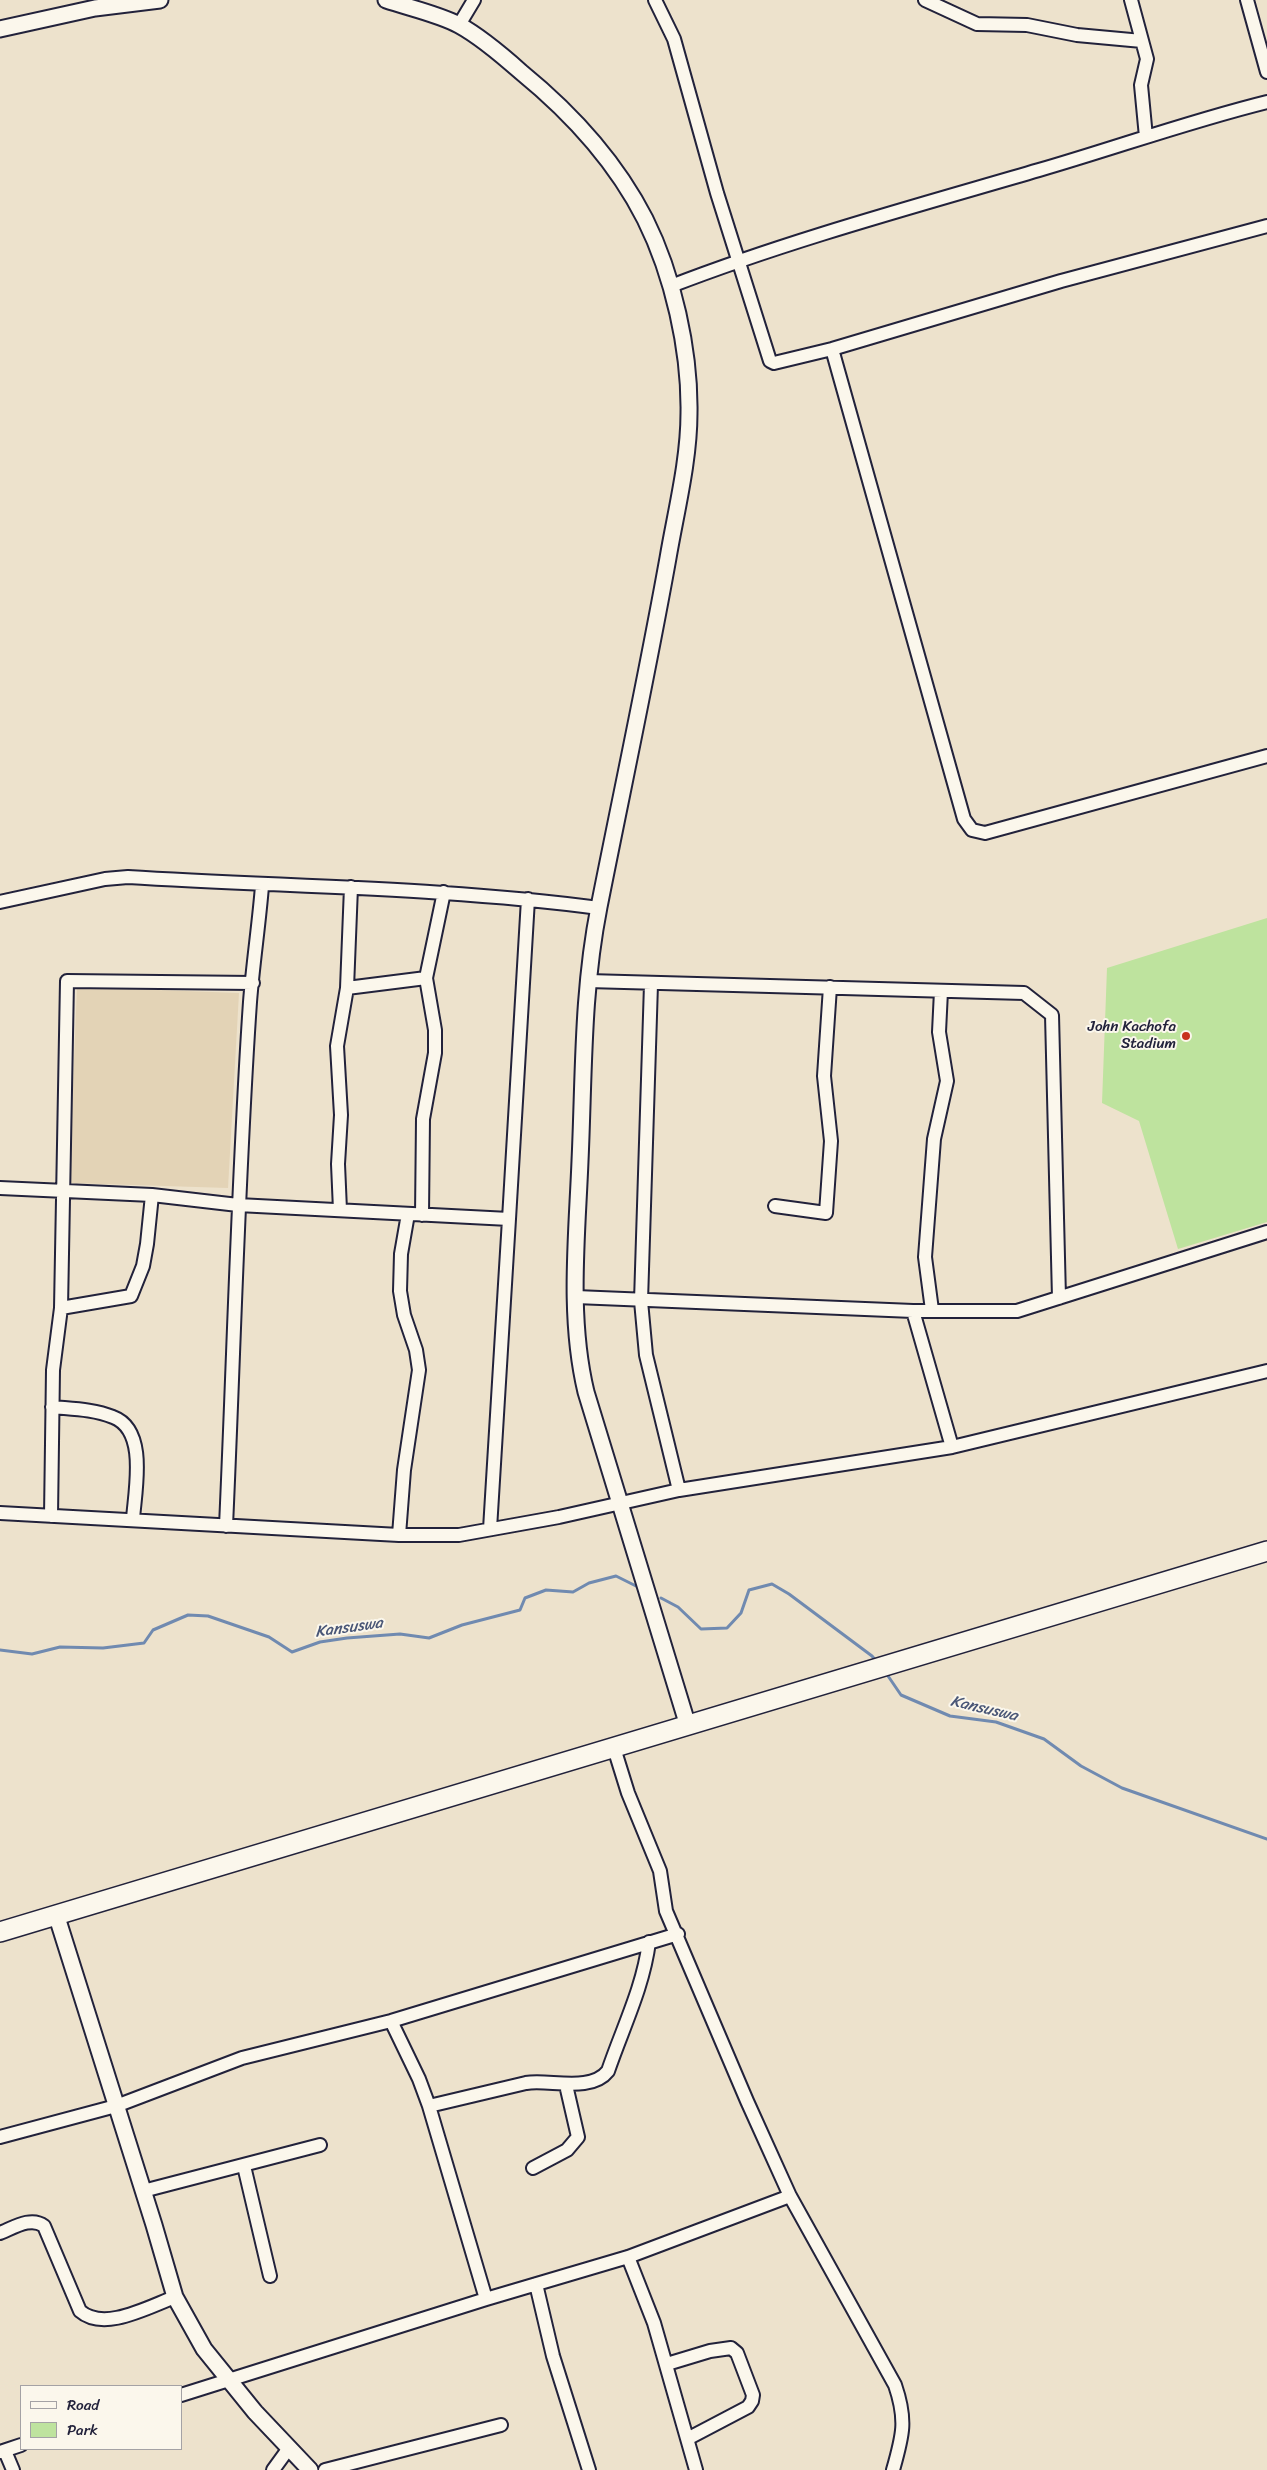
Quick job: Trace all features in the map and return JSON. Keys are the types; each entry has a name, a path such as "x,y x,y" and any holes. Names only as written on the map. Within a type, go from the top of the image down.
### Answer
{"main road":[{"path":"0,1932 1267,1551"}],"street":[{"path":"0,28 94,4 160,0"},
{"path":"386,0 459,25 511,63 556,100 588,137 618,176 645,219 671,286 688,377 690,415 685,458 646,682 599,908 588,981 583,1035 576,1297 576,1344 580,1366 688,1726"},
{"path":"459,25 474,0"},
{"path":"655,0 674,39 717,193 770,360 778,364 832,350 1061,281 1267,226"},
{"path":"925,0 977,24 1027,25 1077,35 1142,41"},
{"path":"1131,0 1147,59 1141,85 1146,137"},
{"path":"1247,0 1267,72"},
{"path":"671,286 739,260 1201,119 1267,102"},
{"path":"832,350 964,819 972,830 985,833 1267,756"},
{"path":"0,902 106,879 128,877 262,886 351,887 444,892 528,898 599,908"},
{"path":"226,1526 236,1315 238,1205 253,983 262,886"},
{"path":"340,1210 338,1164 341,1115 337,1046 347,988 351,887"},
{"path":"422,1215 423,1119 435,1053 434,1030 426,978 444,892"},
{"path":"490,1529 528,898"},
{"path":"347,988 426,978"},
{"path":"51,1516 52,1408 55,1349 61,1308 66,981 253,983"},
{"path":"588,981 1024,993 1052,1015 1059,1298"},
{"path":"651,984 641,1301 646,1355 680,1490"},
{"path":"774,1206 826,1213 831,1141 824,1076 830,987"},
{"path":"932,1310 925,1250 934,1139 946,1081 939,1032 941,991"},
{"path":"0,1188 152,1194 238,1205 509,1219"},
{"path":"61,1308 131,1296 143,1266 152,1194"},
{"path":"400,1535 404,1470 419,1370 416,1350 404,1315 400,1291 401,1254 408,1214"},
{"path":"576,1297 641,1301 806,1305 913,1311 1017,1311 1267,1232"},
{"path":"913,1311 952,1447"},
{"path":"0,1513 448,1536 680,1490 952,1447 1267,1371"},
{"path":"52,1408 91,1411 114,1417 128,1426 133,1436 136,1452 133,1519"},
{"path":"614,1748 628,1793 660,1872 666,1911 678,1934 747,2101 790,2196 895,2385 900,2400 903,2434 893,2470"},
{"path":"56,1914 144,2191 175,2297 204,2349 255,2412 310,2470"},
{"path":"0,2137 116,2106 242,2058 392,2021 678,1934"},
{"path":"429,2106 532,2082 566,2085 602,2076 608,2071 645,1971 649,1942"},
{"path":"392,2021 419,2079 429,2106 486,2299"},
{"path":"533,2168 566,2150 578,2137 566,2085"},
{"path":"144,2191 320,2145"},
{"path":"244,2166 270,2276"},
{"path":"182,2395 486,2299 628,2257 790,2196"},
{"path":"0,2233 24,2223 35,2222 44,2226 80,2311 88,2318 98,2320 116,2318 175,2297"},
{"path":"628,2257 654,2323 696,2470"},
{"path":"536,2284 553,2356 589,2470"},
{"path":"667,2364 710,2351 731,2348 737,2353 753,2395 748,2407 688,2438"},
{"path":"326,2470 500,2425"},
{"path":"13,2470 3,2451 20,2446"},
{"path":"273,2470 289,2448"}],"shaded area":[{"path":"77,987 239,993 228,1188 69,1183"}],"green space":[{"name":"John Kachofa Stadium","path":"1267,918 1267,1222 1178,1249 1139,1121 1102,1103 1107,968"}],"waterway":[{"name":"Kansuswa","path":"0,1650 32,1654 60,1647 103,1648 144,1643 153,1630 188,1615 208,1616 269,1637 292,1652 320,1642 347,1638 400,1634 429,1638 462,1625 520,1610 525,1598 546,1590 573,1592 589,1583 616,1576 640,1588"},
{"name":"Kansuswa","path":"661,1598 678,1607 701,1629 727,1628 741,1613 749,1590 772,1584 789,1594 872,1656 877,1662"},
{"name":"Kansuswa","path":"886,1673 901,1695 950,1716 996,1722 1044,1739 1081,1766 1122,1788 1267,1839"}],"place":[{"name":"John Kachofa Stadium","path":"1186,1036"}]}
